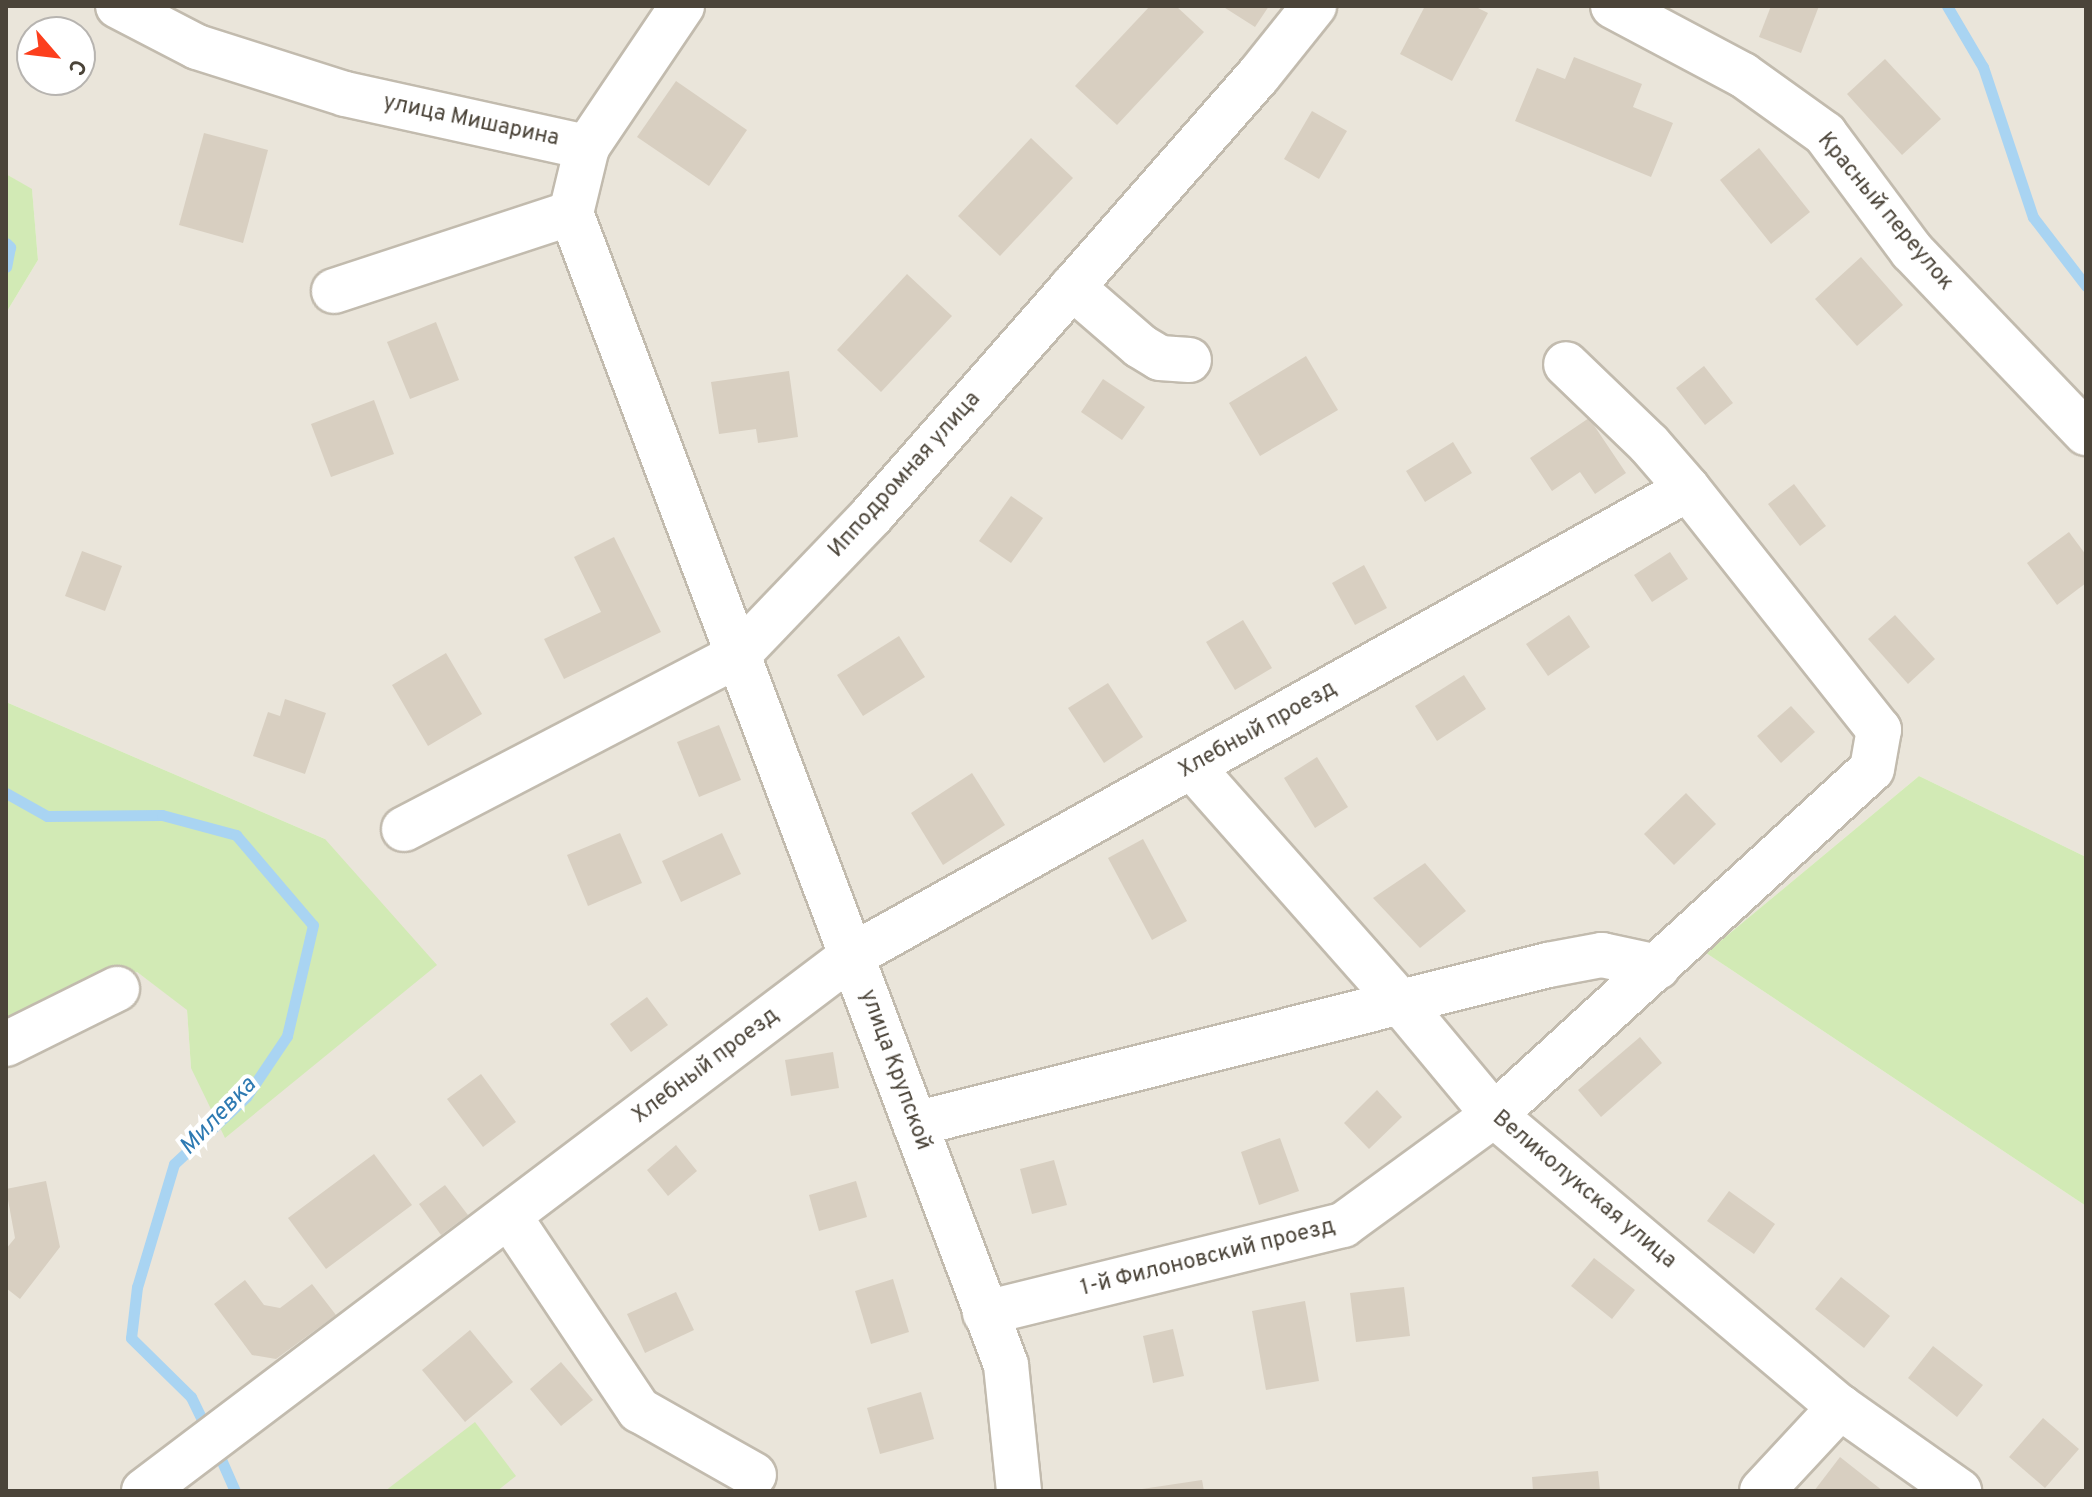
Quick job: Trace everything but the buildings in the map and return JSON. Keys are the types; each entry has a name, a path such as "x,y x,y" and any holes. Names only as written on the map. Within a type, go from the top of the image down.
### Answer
{"street":[{"path":"587,147 682,6"},
{"name":"Ипподромная улица","path":"404,829 737,656 872,515 1258,76 1314,6"},
{"name":"Красный переулок","path":"1613,6 1743,75 1825,134 1912,251 2086,433"},
{"name":"улица Мишарина","path":"143,12 197,47 345,94 587,147 571,213"},
{"path":"334,291 571,213 737,656"},
{"path":"1072,287 1140,346 1160,358 1189,360"},
{"path":"1494,1115 1872,769 1879,730 1688,489 1649,444 1566,364"},
{"name":"Хлебный проезд","path":"144,1491 853,955 1688,489"},
{"name":"улица Крупской","path":"737,656 1006,1365 1019,1491"},
{"name":"Великолукская улица","path":"1192,767 1400,1002 1494,1115 1840,1407 1959,1491"},
{"path":"915,1124 1400,1002 1602,955 1658,967"},
{"path":"6,1044 117,989"},
{"name":"1-й Филоновский проезд","path":"985,1313 1343,1225 1494,1115"},
{"path":"509,1216 639,1410 754,1475"},
{"path":"1762,1491 1840,1407"}],"shaded area":[{"path":"6,6 2086,6 2086,857 1919,776 1706,953 2086,1206 2086,1491 6,1491 6,1032 137,972 187,1009 191,1068 325,839 6,702 6,313 38,260 32,190 6,174"}],"green space":[{"path":"6,174 32,189 38,260 6,313"},
{"path":"6,702 325,839 437,965 225,1138 191,1068 187,1010 137,972 6,1032"},
{"path":"1919,776 2086,857 2086,1206 1706,953"},
{"path":"475,1422 516,1476 497,1491 385,1491"}],"waterway":[{"path":"1947,6 1983,67 2033,217 2086,286"},
{"name":"Милевка","path":"6,243 10,247 6,267"},
{"name":"Милевка","path":"6,793 47,816 162,815 236,835 313,925 287,1036 246,1097 174,1164 137,1287 131,1338 191,1397 208,1432"},
{"name":"Милевка","path":"216,1448 235,1491"}]}
